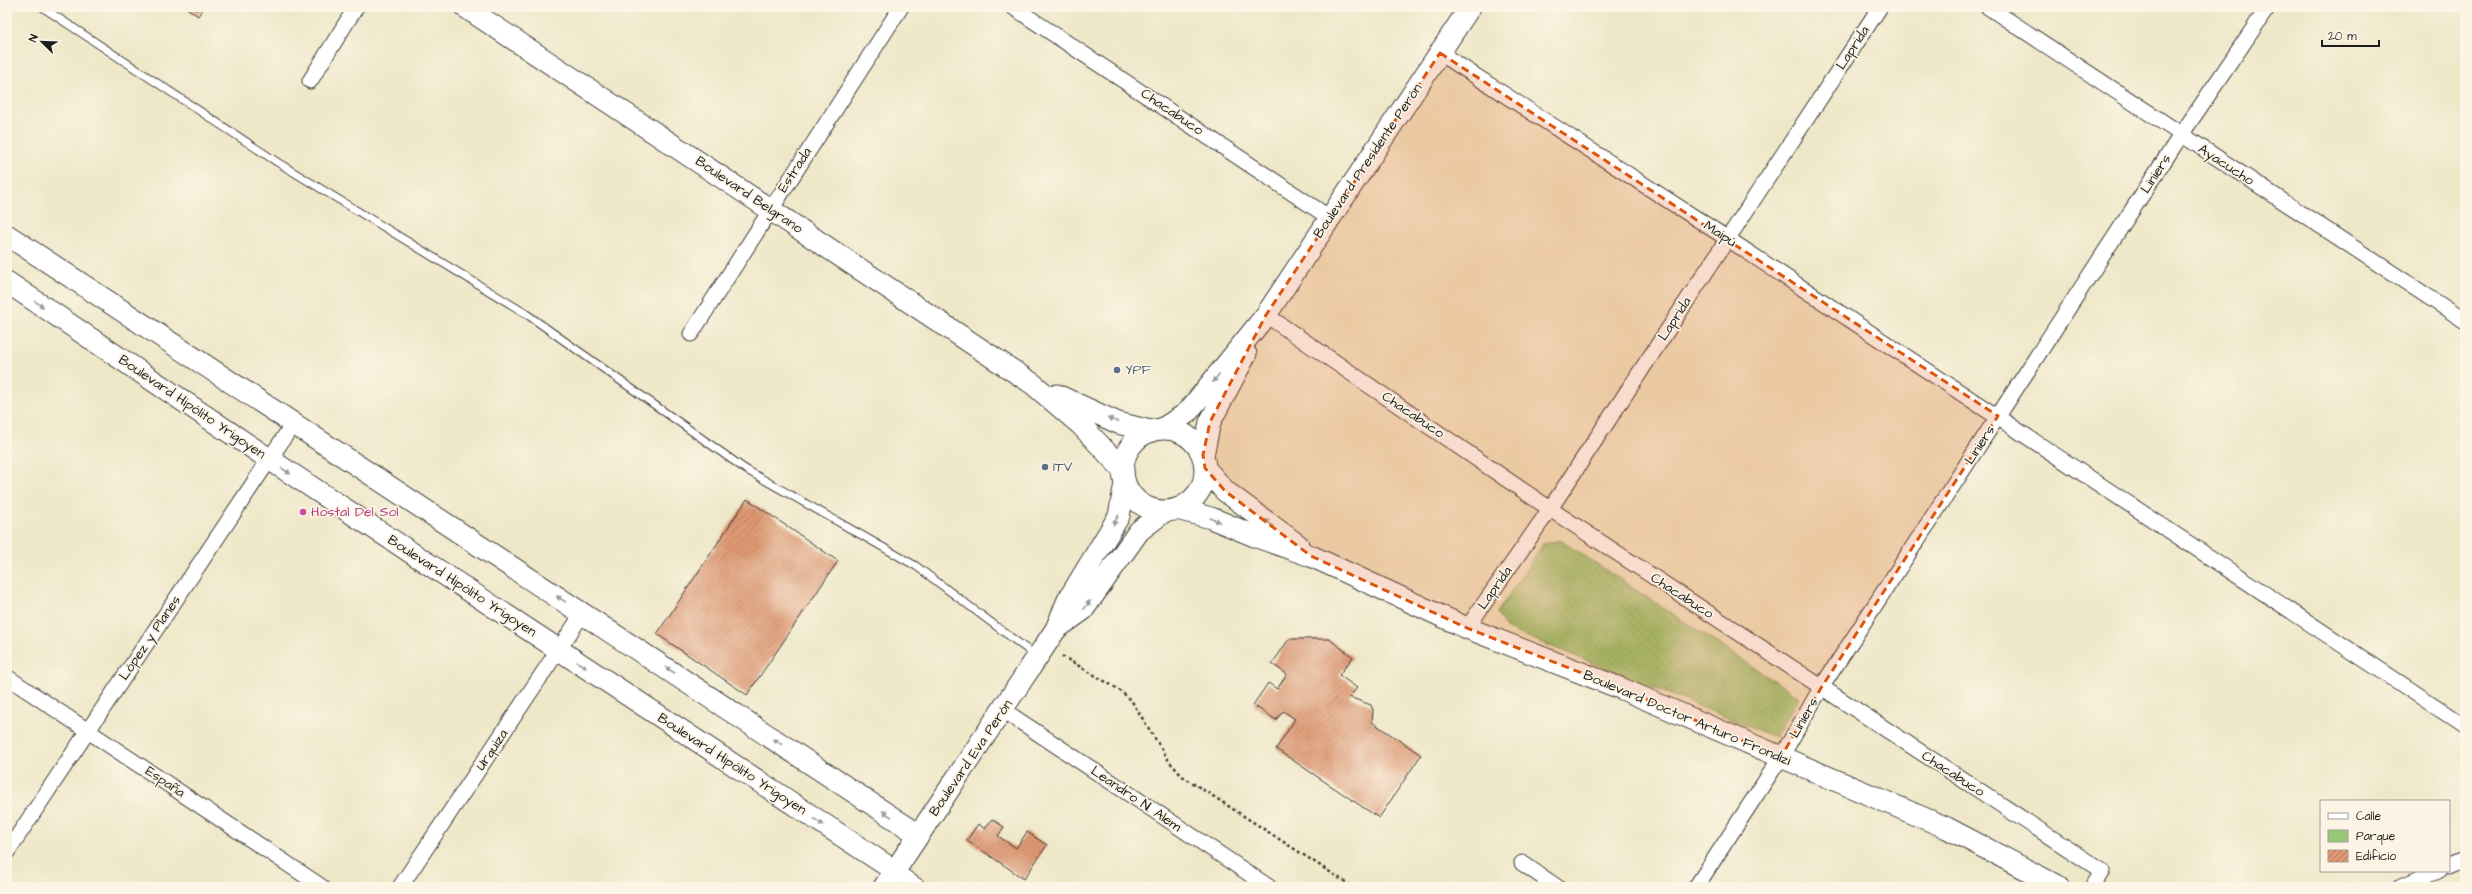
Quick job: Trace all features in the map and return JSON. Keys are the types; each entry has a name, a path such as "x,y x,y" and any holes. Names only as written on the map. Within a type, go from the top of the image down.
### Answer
{"street":[{"path":"310,81 356,7"},
{"name":"Boulevard Belgrano","path":"465,7 1033,384 1081,425 1124,477"},
{"name":"Estrada","path":"691,334 901,7"},
{"name":"Chacabuco","path":"1013,7 1330,218"},
{"name":"Boulevard Presidente Perón","path":"1046,644 1068,600 1119,516 1126,458 1131,446 1187,412 1266,314 1470,7"},
{"name":"Laprida","path":"1467,628 1550,509 1880,7"},
{"name":"Ayacucho","path":"1988,7 2181,136 2463,316"},
{"name":"Liniers","path":"1696,887 1781,757 1821,688 2181,136 2268,7"},
{"name":"Maipú","path":"1440,53 1728,238 2465,726"},
{"path":"8,238 583,613 919,835"},
{"name":"Boulevard Hipólito Yrigoyen","path":"7,282 269,459 558,650 890,879 918,887"},
{"name":"Boulevard Presidente Perón","path":"1046,644 1083,610 1139,531 1171,510 1188,503 1198,494 1204,482 1204,461 1210,422 1266,314"},
{"name":"Chacabuco","path":"1266,314 1550,509 2102,871 2092,887"},
{"name":"Boulevard Belgrano","path":"1033,384 1118,423 1156,430"},
{"name":"López y Planes","path":"7,852 293,424"},
{"path":"1156,430 1174,430 1185,434 1196,443 1204,461"},
{"name":"Boulevard Doctor Arturo Frondizi","path":"1204,461 1225,491 1311,556"},
{"path":"1124,477 1131,494 1140,503 1152,509 1171,510"},
{"name":"Boulevard Doctor Arturo Frondizi","path":"1171,510 1211,518 1257,537 1311,556 1467,628 1620,688 1947,828 2059,887"},
{"name":"Urquiza","path":"400,887 583,613"},
{"name":"Boulevard Eva Perón","path":"890,879 1046,644"},
{"name":"España","path":"7,677 322,887"},
{"name":"Leandro N. Alem","path":"1003,710 1269,887"},
{"path":"2450,866 2465,860"},
{"path":"1522,863 1558,887"},
{"path":"2401,887 2436,872"}],"lane":[{"path":"42,7 277,162 525,313 745,469 916,566 1046,644"}],"path":[{"path":"1046,644 1118,689 1131,700 1169,761 1182,776 1353,887"}],"highlighted area":[{"path":"1440,53 1998,416 1821,688 1781,757 1620,688 1467,628 1311,556 1225,491 1205,468 1203,455 1210,422 1266,315"}],"green space":[{"path":"1560,540 1799,697 1775,737 1506,628 1497,613 1543,544"}],"building":[{"path":"185,7 204,7 198,16"},
{"path":"747,499 838,561 747,695 657,634"},
{"path":"1289,639 1329,639 1353,657 1339,675 1357,688 1349,697 1371,705 1373,710 1372,722 1421,755 1379,818 1276,749 1295,719 1283,711 1276,720 1253,705 1268,683 1277,689 1287,674 1272,664"},
{"path":"992,819 1004,827 998,836 1016,848 1027,832 1047,845 1024,879 967,840 978,824 985,829"}],"place":[{"name":"YPF","path":"1117,370"},
{"name":"ITV","path":"1045,467"},
{"name":"Hostal Del Sol","path":"303,512"}]}
